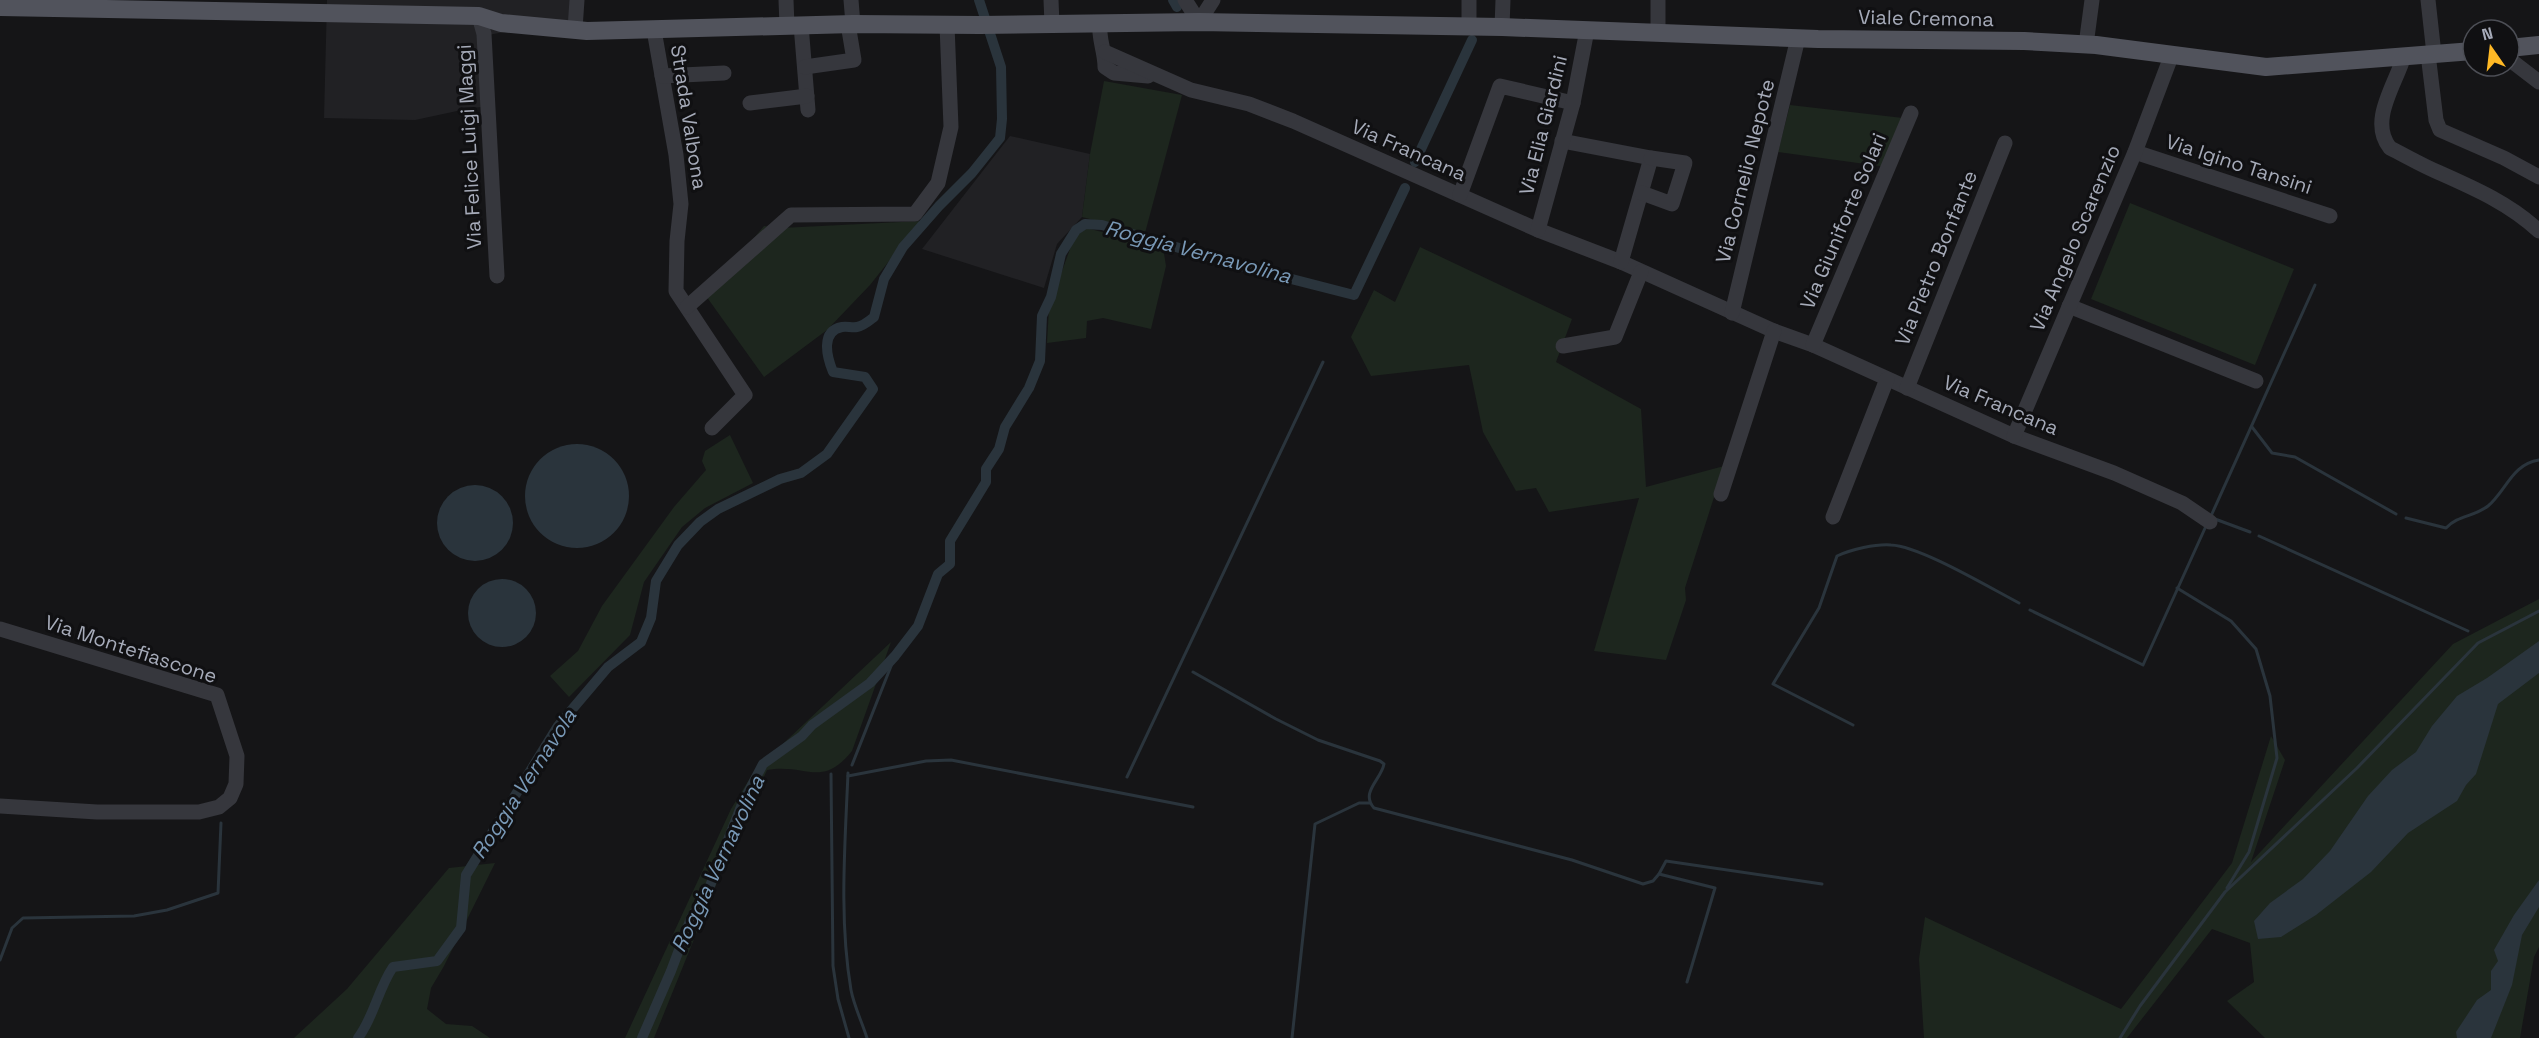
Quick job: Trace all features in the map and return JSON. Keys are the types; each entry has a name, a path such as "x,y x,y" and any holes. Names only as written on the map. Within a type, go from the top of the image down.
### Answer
{"main road":[{"name":"Viale Cremona","path":"0,7 479,16 501,23 575,29 654,30 850,24 1006,25 1199,22 1469,26 1798,38 2024,41 2172,54 2266,67 2461,52"},
{"path":"2521,47 2539,45"}],"street":[{"path":"575,29 577,0"},
{"path":"750,103 808,103 805,67 786,0"},
{"path":"805,67 854,60 850,24 851,0"},
{"path":"1051,0 1052,24"},
{"path":"1185,0 1199,22 1213,0"},
{"path":"1469,0 1469,26"},
{"path":"1502,27 1503,0"},
{"path":"1658,0 1658,33"},
{"path":"2086,45 2092,0"},
{"path":"2428,0 2436,120 2440,130 2504,158 2539,177"},
{"name":"Via Felice Luigi Maggi","path":"479,16 484,34 497,276"},
{"name":"Via Francana","path":"1100,23 1099,33 1105,59 1191,90 1249,104 1293,121 1538,230 1621,262 1773,332 1813,345 2014,436 2182,503 2210,522"},
{"path":"687,307 790,215 915,214 938,183 951,126 947,25"},
{"name":"Strada Valbona","path":"654,30 676,155 681,204 677,241 676,291 745,395 712,428"},
{"name":"Via Elia Giardini","path":"1538,230 1573,104 1587,30"},
{"name":"Via Cornelio Nepote","path":"1732,312 1798,38"},
{"name":"Via Angelo Scarenzio","path":"2014,436 2135,152 2172,54"},
{"path":"2404,56 2382,114 2381,125 2384,141 2390,148 2511,208 2539,231"},
{"path":"2521,68 2539,82"},
{"path":"662,76 724,74"},
{"path":"1460,195 1500,86 1573,104"},
{"name":"Via Giuniforte Solari","path":"1813,345 1911,113"},
{"path":"1562,141 1685,163 1672,204 1642,193"},
{"name":"Via Pietro Bonfante","path":"1907,388 2005,143"},
{"name":"Via Igino Tansini","path":"2135,152 2330,216"},
{"path":"1621,262 1651,158"},
{"path":"1563,346 1615,337 1641,272"},
{"path":"2069,306 2256,381"},
{"path":"1721,494 1773,332"},
{"path":"1833,517 1887,379"},
{"name":"Via Montefiascone","path":"0,629 194,686 217,695 237,756 236,784 230,798 219,807 199,812 97,812 0,806"}],"shaded area":[{"path":"327,0 575,0 574,19 488,35 492,106 415,120 324,118"},
{"path":"1104,81 1182,95 1145,233 1082,217 1090,154"},
{"path":"1790,105 1903,118 1887,167 1778,152"},
{"path":"1010,136 1090,154 1082,217 1057,244 1044,288 922,249"},
{"path":"2130,203 2294,269 2255,365 2091,299"},
{"path":"921,221 870,285 827,330 764,377 706,296 764,226 781,228"},
{"path":"1086,228 1163,247 1166,266 1151,329 1103,318 1087,321 1086,338 1047,343 1049,307 1074,238"},
{"path":"1420,247 1572,319 1556,362 1641,409 1646,487 1724,466 1685,588 1686,600 1666,660 1594,651 1639,498 1549,512 1536,488 1516,491 1483,432 1469,365 1371,376 1351,337 1374,290 1395,302"},
{"path":"730,435 753,483 705,508 682,527 644,582 630,635 569,697 550,676 578,651 602,606 674,507 706,470 702,461 705,451"},
{"path":"577,444 597,448 614,459 625,476 629,496 625,516 614,533 597,544 577,548 557,544 540,533 529,516 525,496 529,476 540,459 557,448"},
{"path":"475,485 490,488 502,496 510,508 513,523 510,538 502,550 490,558 475,561 460,558 448,550 440,538 437,523 440,508 448,496 460,488"},
{"path":"495,579 509,579 521,584 531,594 536,613 531,632 521,642 509,647 495,647 483,642 473,632 468,620 468,606 473,594 483,584"},
{"path":"2539,599 2539,947 2534,957 2520,1038 2265,1038 2227,1001 2254,982 2250,943 2212,929 2127,1038 1924,1038 1919,959 1925,917 2121,1009 2232,863 2271,736 2285,760 2251,862 2453,644"},
{"path":"2539,641 2539,673 2498,704 2476,774 2466,785 2457,801 2408,833 2371,872 2316,915 2281,937 2258,939 2254,921 2270,903 2303,879 2330,851 2368,796 2392,770 2416,752 2432,726 2457,696"},
{"path":"891,642 852,751 831,769 822,772 793,769 767,770 729,853 654,1038 625,1038 731,809 755,770"},
{"path":"495,863 431,988 427,1009 446,1024 472,1026 490,1038 294,1038 347,989 449,868"},
{"path":"2539,880 2539,907 2522,935 2512,985 2491,1038 2457,1038 2456,1032 2477,1000 2491,990 2491,971 2498,961 2494,950 2514,915"}],"waterway":[{"name":"Roggia Vernavola","path":"358,1038 393,967 437,961 461,928 466,875 558,726 608,667 641,642 651,618 656,581 678,545 700,522 718,509 780,479 801,473 827,454 873,389 865,377 833,372 827,352 828,339 835,329 859,326 874,317 884,279 903,247 972,173 1000,138 1001,67 979,0"},
{"name":"Roggia Vernavolina","path":"1173,0 1177,7"},
{"name":"Roggia Vernavolina","path":"1415,162 1472,40"},
{"name":"Roggia Vernavolina","path":"642,1038 691,918 708,891 742,804 763,764 870,683 918,626 938,574 950,564 950,541 986,482 986,469 999,449 1005,427 1029,388 1040,361 1042,316 1051,297 1061,254 1076,230 1085,224 1102,225 1233,264 1354,295 1405,188"},
{"path":"2211,516 2315,285"},
{"path":"1127,777 1323,362"},
{"path":"2252,427 2272,453 2295,457 2396,514"},
{"path":"2406,518 2446,528 2488,506 2516,472 2539,460"},
{"path":"2215,519 2250,532"},
{"path":"2030,610 2143,665 2206,526"},
{"path":"2259,536 2468,631"},
{"path":"1853,725 1773,684 1819,608 1837,556 1871,546 1904,547 1937,560 2019,603"},
{"path":"2177,588 2231,621 2256,649 2270,696 2277,758 2249,852 2227,888"},
{"path":"2120,1038 2140,1006 2225,892 2357,768 2478,643 2539,611"},
{"path":"852,765 895,656"},
{"path":"1193,672 1318,740 1384,764 1370,791 1370,802 1374,808 1572,860 1643,884 1653,881 1659,874 1715,888 1687,982"},
{"path":"848,776 926,761 951,760 1193,807"},
{"path":"848,773 844,882 845,936 851,990 867,1038"},
{"path":"831,774 833,966 838,999 849,1038"},
{"path":"1292,1038 1315,824 1359,803 1370,803"},
{"path":"0,960 12,928 23,918 134,916 167,910 218,893 221,823"},
{"path":"1659,874 1666,861 1822,884"}]}
